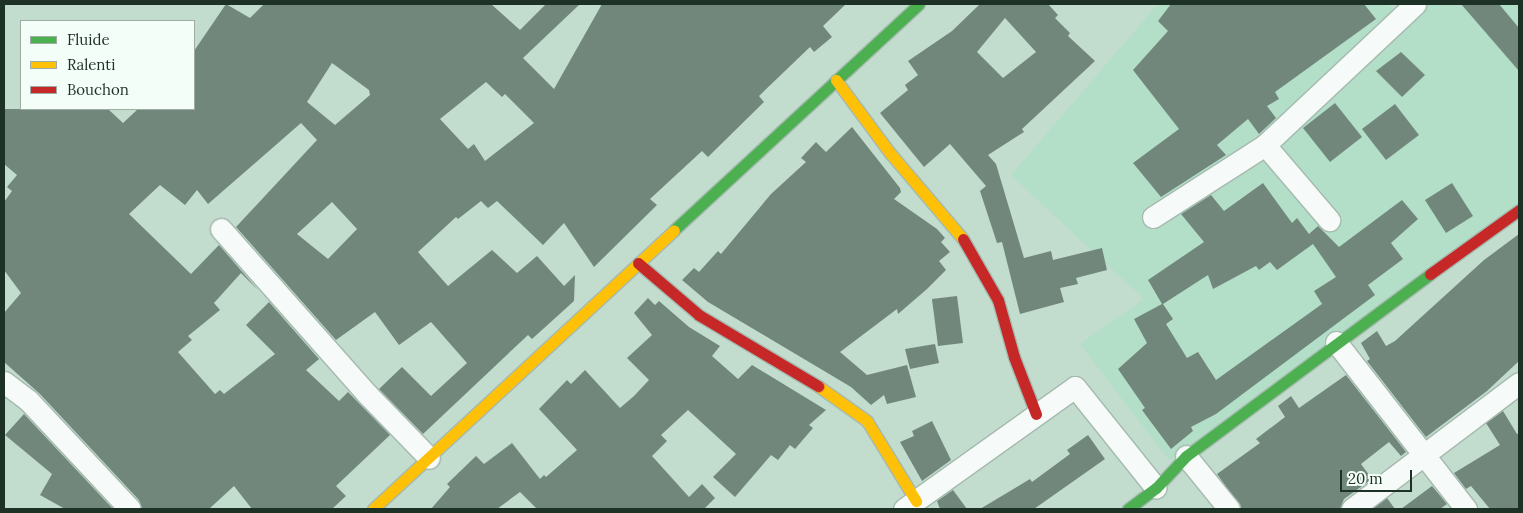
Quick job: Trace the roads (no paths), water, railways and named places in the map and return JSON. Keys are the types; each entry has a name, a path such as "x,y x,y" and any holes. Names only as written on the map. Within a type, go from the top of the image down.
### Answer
{"street":[{"path":"373,509 638,262 920,4"},
{"path":"1153,217 1265,145 1415,4"},
{"path":"836,80 890,153 957,228 998,300 1014,357 1036,414"},
{"path":"1265,145 1329,220"},
{"path":"1128,509 1156,488 1186,456 1336,342 1519,210"},
{"path":"221,229 369,396 429,458"},
{"path":"638,262 699,315 826,391 867,421 883,442 910,505 1075,388 1156,488"},
{"path":"1336,342 1466,509"},
{"path":"4,382 28,400 130,509"},
{"path":"1352,509 1519,383"},
{"path":"1186,456 1229,509"}]}
